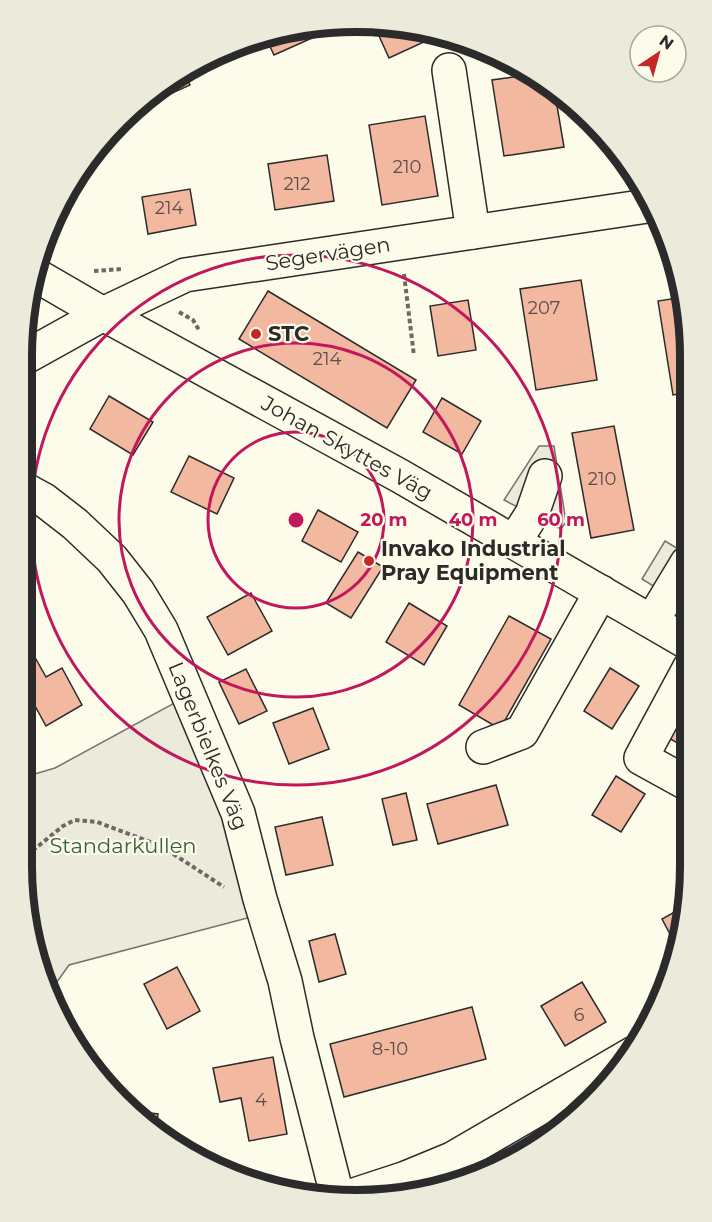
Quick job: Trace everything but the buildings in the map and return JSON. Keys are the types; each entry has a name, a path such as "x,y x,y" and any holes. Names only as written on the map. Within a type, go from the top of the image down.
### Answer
{"street":[{"path":"449,70 473,232"},
{"name":"Segervägen","path":"32,353 103,314 185,275 644,206"},
{"name":"Johan Skyttes Väg","path":"41,278 400,476 680,638"},
{"path":"514,542 532,514 544,476"},
{"name":"Lagerbielkes Väg","path":"32,493 59,512 112,559 138,592 161,630 238,813 260,899 285,981 297,1038 338,1190"},
{"path":"652,621 680,575"},
{"path":"483,747 522,732 601,592"},
{"path":"680,685 640,758 680,779"},
{"path":"368,1190 406,1178 452,1159 567,1107 600,1080"}],"path":[{"path":"401,243 414,356"},
{"path":"32,851 63,826 75,820 97,822 161,846 246,903 260,899"}],"green space":[{"name":"Standarkullen","path":"178,701 225,822 255,916 69,965 54,985 43,950 34,908 32,775 55,768"}],"shaded area":[{"path":"539,446 554,446 566,522 561,529 504,500"},
{"path":"665,541 680,550 680,603 642,579"},
{"path":"577,1103 536,1136 500,1157 474,1168"}],"place":[{"name":"STC","path":"256,334"},
{"name":"Invako Industrial Pray Equipment","path":"369,561"}]}
